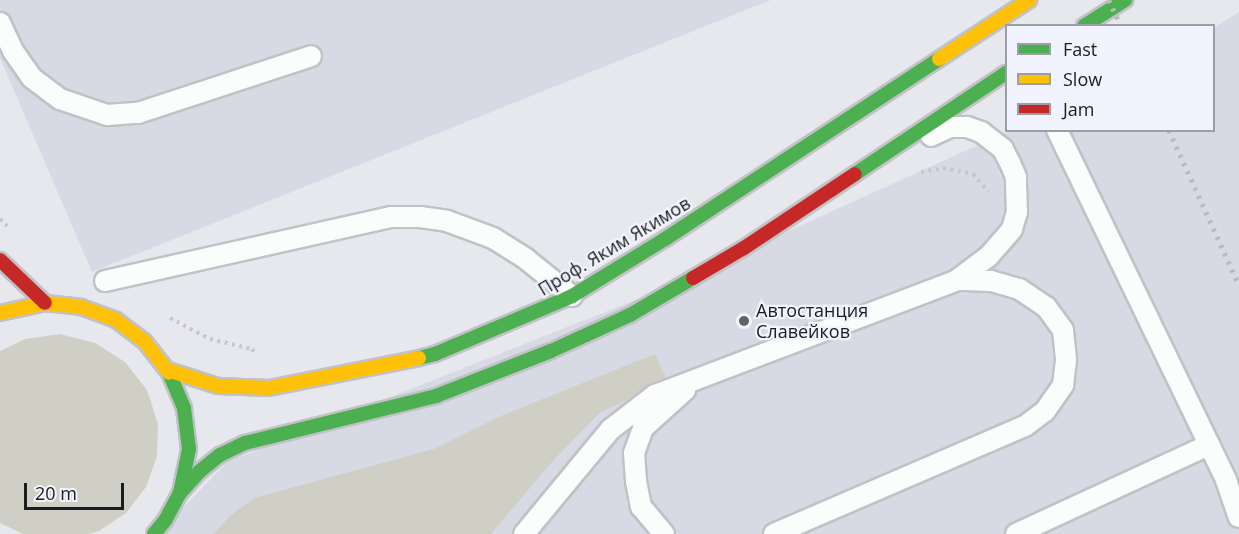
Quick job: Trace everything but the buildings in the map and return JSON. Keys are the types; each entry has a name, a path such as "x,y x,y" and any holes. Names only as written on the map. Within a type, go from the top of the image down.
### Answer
{"main road":[{"name":"Проф. Яким Якимов","path":"168,370 210,384 242,389 268,388 356,372 435,354 572,296 665,239 1029,0"},
{"path":"1087,24 1125,0"},
{"path":"154,534 166,519 180,493 200,471 220,455 245,443 436,396 551,351 630,315 744,248 1005,74"},
{"path":"0,260 45,303"},
{"path":"0,314 15,308 45,303 81,307 116,320 145,342 168,370 184,408 189,449 180,493"}],"lane":[{"path":"0,23 16,57 32,78 60,99 107,115 138,113 311,56"},
{"path":"524,534 611,429 655,395 957,280 988,257 1012,229 1017,212 1016,177 1002,149 981,132 967,127 950,127 881,155"},
{"path":"1058,132 1209,446 1239,517"},
{"path":"105,281 391,217 420,217 447,221 494,238 572,296"},
{"path":"774,534 1025,426 1046,411 1063,385 1066,359 1063,330 1046,307 1019,289 991,281 957,280"},
{"path":"664,534 641,507 634,453 643,428 670,400 701,378"},
{"path":"1016,534 1209,446"}],"shaded area":[{"path":"0,0 771,0 92,272 0,58"},
{"path":"1239,12 1239,534 158,534 227,462 643,297 1007,132 1215,132 1215,27"},
{"path":"60,334 95,343 125,362 147,390 158,424 157,456 146,487 126,513 99,531 88,534 23,534 0,523 0,351 25,339"},
{"path":"655,354 667,381 599,413 551,463 491,534 213,534 231,515 254,498 434,449 503,415"}],"railway":[{"path":"1109,0 1120,24"},
{"path":"1170,132 1239,285"}],"traffic: fast":[{"path":"1087,24 1125,0"},
{"path":"419,358 435,354 572,296 665,239 939,59"},
{"path":"855,174 1005,74"},
{"path":"180,493 200,471 220,455 245,443 436,396 551,351 630,315 693,278"},
{"path":"154,534 166,519 180,493 189,449 184,408 169,373"}],"traffic: slow":[{"path":"939,59 1029,0"},
{"path":"0,313 45,303 81,307 116,320 145,342 169,373"},
{"path":"168,370 218,386 269,388 419,358"}],"traffic: jam":[{"path":"693,278 744,248 855,174"},
{"path":"0,260 45,303"}],"place":[{"name":"Автостанция Славейков","path":"744,321"}]}
